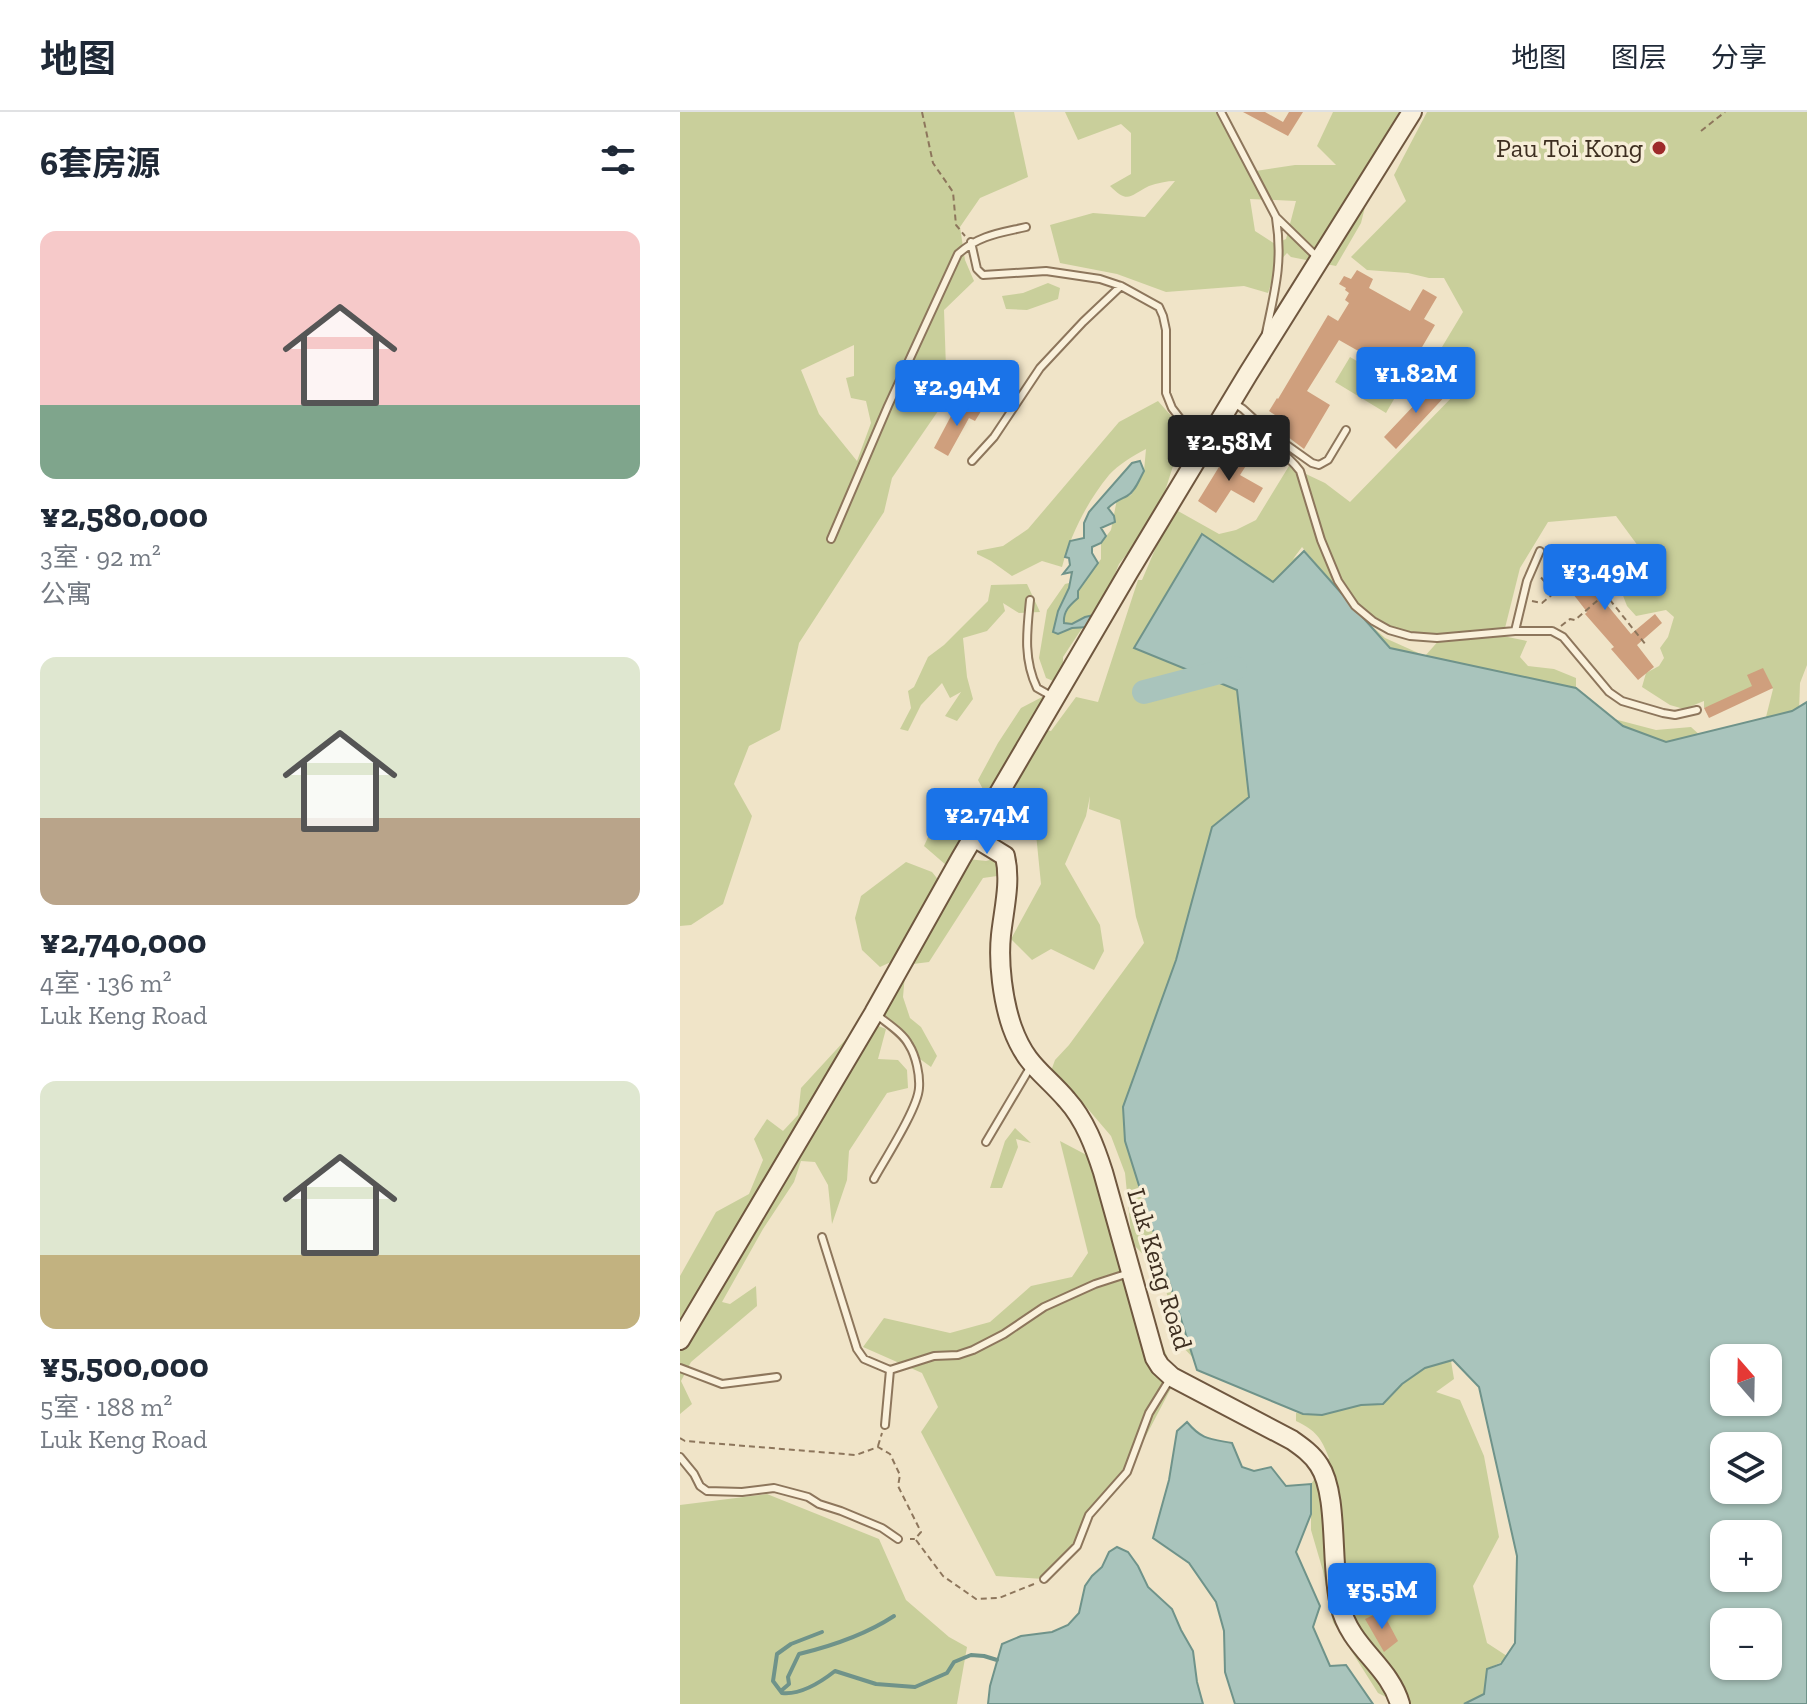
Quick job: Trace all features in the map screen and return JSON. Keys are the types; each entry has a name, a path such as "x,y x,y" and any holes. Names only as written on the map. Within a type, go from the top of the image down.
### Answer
{"main road":[{"path":"680,1340 874,1013 1132,565 1412,112"},
{"name":"Luk Keng Road","path":"974,837 1005,856 1008,871 1000,944 1005,996 1013,1031 1031,1065 1070,1103 1092,1141 1155,1358 1172,1377 1292,1440 1319,1464 1328,1490 1340,1608 1353,1636 1393,1685 1400,1704"}],"lane":[{"path":"1221,112 1276,217 1280,242 1279,266 1261,352"},
{"path":"1276,217 1320,259"},
{"path":"831,539 958,254 971,242 1026,227"},
{"path":"971,242 977,269 983,275 1046,271 1100,279 1121,286 1159,307 1166,330 1166,393 1182,421 1211,437"},
{"path":"972,461 994,437 1040,368 1121,286"},
{"path":"1227,408 1243,409 1267,431 1319,465 1328,460 1346,430"},
{"path":"1227,408 1296,465 1338,581 1355,606 1373,621 1410,636 1437,638 1552,631 1563,637 1609,692 1622,701 1675,715 1697,710"},
{"path":"1515,631 1527,581 1540,551"},
{"path":"1030,600 1026,643 1032,678 1037,688 1055,698"},
{"path":"874,1013 909,1044 919,1090 912,1110 874,1179"},
{"path":"986,1142 1031,1065"},
{"path":"822,1237 857,1349 864,1359 890,1370 934,1356 958,1355 973,1350 1057,1300 1131,1273"},
{"path":"680,1368 722,1384 777,1377"},
{"path":"885,1425 890,1370"},
{"path":"1044,1579 1077,1546 1089,1515 1127,1472 1149,1413 1172,1377"},
{"path":"680,1457 707,1491 742,1492 774,1488 808,1497 882,1528 898,1539"}],"path":[{"path":"922,112 933,163 953,192 956,225 971,242"},
{"path":"1701,131 1725,112"},
{"path":"1566,545 1646,645"},
{"path":"1522,600 1542,603 1554,593 1538,575"},
{"path":"1570,619 1575,620 1605,594"},
{"path":"878,1447 885,1425"},
{"path":"680,1438 685,1441 856,1455 878,1447"},
{"path":"878,1447 890,1454 900,1475 898,1486 921,1532 915,1539 898,1539"},
{"path":"915,1539 943,1576 976,1599 999,1598 1044,1579"}],"green space":[{"path":"680,112 1014,112 1028,177 980,198 960,227 965,260 974,281 944,310 947,398 892,478 884,512 799,643 780,730 749,746 734,784 752,816 723,904 691,925 680,926","holes":["854,345 854,376 846,378 851,398 866,401 871,423 857,461 819,414 801,370"]},
{"path":"1065,112 1220,112 1249,172 1295,165 1336,165 1317,146 1333,112 1415,112 1379,151 1361,223 1336,266 1291,257 1287,253 1278,263 1268,293 1244,286 1166,292 1117,274 1060,263 1050,225 1093,213 1145,217 1175,181 1152,185 1130,196 1121,195 1110,186 1131,174 1131,133 1121,124 1078,140","holes":["1250,199 1296,201 1286,239 1275,244 1255,231"]},
{"path":"1427,112 1807,112 1807,665 1800,683 1799,712 1777,724 1766,717 1773,689 1761,676 1743,697 1704,708 1704,701 1684,709 1670,705 1642,687 1646,673 1659,666 1664,658 1660,648 1668,637 1674,617 1666,610 1636,616 1627,606 1622,593 1636,569 1641,550 1616,516 1548,522 1520,568 1503,636 1527,641 1520,657 1528,666 1554,669 1576,678 1576,689 1614,719 1656,730 1691,727 1703,738 1700,747 1270,680 1243,743 1250,806 1155,1040 1134,1074 1123,1107 1198,1363 1179,1343 1162,1274 1132,1243 1125,1173 1111,1136 1051,1071 1055,1060 1144,943 1136,917 1120,820 1089,809 1090,796 1086,816 1065,864 1100,925 1104,951 1094,970 1051,949 1032,960 1011,939 1041,884 1036,834 1005,830 978,780 1021,708 1044,696 1037,728 1051,731 1076,697 1098,702 1138,580 1142,580 1165,526 1178,511 1219,534 1236,530 1256,520 1289,466 1325,483 1350,502 1458,391 1442,347 1463,312 1444,278 1367,270 1351,257 1406,201 1394,175","holes":["1302,547 1346,599 1385,628 1441,638 1425,656 1385,638 1319,579 1300,554 1293,559"]},
{"path":"1048,283 1060,288 1058,299 1027,310 1006,309 1002,296 1023,293"},
{"path":"1350,357 1401,387 1386,413 1335,382"},
{"path":"1158,401 1187,434 1189,444 1174,463 1157,516 1119,564 1110,586 1063,657 1063,685 1046,678 1039,658 1047,610 1065,584 1086,579 1101,559 1101,543 1111,530 1117,499 1131,495 1144,471 1146,449 1117,468 1101,485 1070,542 1062,567 1042,561 1012,576 977,554 977,551 1003,546 1028,529 1119,422"},
{"path":"1027,584 1040,612 1019,613 1003,603 1005,611 987,631 963,638 973,699 957,721 945,716 961,692 950,698 942,683 921,705 908,731 900,729 911,708 908,691 914,687 928,657 988,601 991,585"},
{"path":"933,826 949,832 960,828 960,851 950,866 924,846"},
{"path":"1005,856 1004,875 983,878 929,962 913,964 905,974 903,997 910,1018 921,1027 937,1056 931,1067 909,1051 879,1013 968,859 986,861"},
{"path":"906,862 932,872 940,882 927,901 918,926 893,961 880,967 862,950 855,918 861,896"},
{"path":"876,1025 886,1029 878,1059 898,1060 907,1070 908,1088 887,1093 849,1151 847,1180 832,1224 828,1185 815,1162 801,1161 794,1182 763,1229 722,1302 730,1304 756,1286 757,1306 691,1362 681,1381 692,1404 680,1414 680,1276 716,1212 749,1194 763,1160 754,1139 767,1119 783,1131 798,1115 801,1088 847,1038"},
{"path":"1015,1128 1031,1143 1016,1139 1018,1147 1002,1188 990,1188 1005,1141"},
{"path":"1060,1141 1098,1161 1133,1274 1169,1361 1179,1373 1127,1472 1089,1515 1072,1551 1044,1579 996,1576 921,1432 938,1407 922,1373 863,1347 884,1318 950,1333 990,1322 1031,1286 1072,1277 1088,1253"},
{"path":"1451,1361 1454,1379 1436,1392 1460,1400 1484,1456 1499,1537 1473,1586 1487,1643 1510,1658 1487,1669 1484,1694 1472,1704 1400,1704 1378,1693 1333,1622 1311,1530 1311,1484 1329,1458 1317,1435 1296,1421 1296,1413 1321,1415 1390,1398 1402,1384 1425,1368"},
{"path":"767,1494 879,1539 906,1600 949,1637 967,1647 957,1704 680,1704 680,1505"}],"water":[{"path":"1140,461 1144,471 1135,489 1108,508 1115,522 1101,528 1106,536 1101,543 1092,547 1098,563 1065,615 1064,623 1072,624 1094,615 1088,627 1072,628 1058,634 1053,632 1072,572 1063,574 1070,565 1069,558 1065,557 1070,541 1084,538 1084,523 1089,512 1132,463"},
{"path":"1202,534 1273,582 1304,551 1390,648 1576,688 1623,726 1666,742 1792,711 1807,702 1807,1704 1464,1704 1484,1694 1487,1669 1501,1664 1515,1643 1517,1556 1479,1387 1453,1360 1425,1368 1402,1384 1383,1404 1361,1405 1322,1415 1303,1414 1197,1370 1125,1141 1123,1107 1176,960 1212,827 1249,797 1237,690 1134,648"},
{"path":"1187,1422 1202,1436 1232,1443 1242,1467 1254,1471 1271,1467 1286,1486 1311,1484 1311,1514 1296,1552 1320,1606 1313,1627 1330,1666 1346,1665 1373,1704 1235,1704 1225,1672 1224,1631 1216,1602 1189,1563 1153,1538 1169,1480 1177,1431"},
{"path":"1117,1547 1128,1552 1148,1587 1172,1609 1193,1651 1203,1704 988,1704 1002,1644 1021,1636 1052,1632 1068,1625 1079,1613 1085,1586 1102,1567 1109,1552"}],"building":[{"path":"1243,112 1265,112 1283,122 1289,112 1303,112 1288,136"},
{"path":"1357,270 1373,279 1369,288 1410,311 1423,289 1437,297 1424,319 1435,325 1415,359 1421,363 1411,381 1339,340 1307,391 1330,405 1304,449 1280,431 1282,428 1272,421 1275,415 1269,411 1328,315 1338,321 1349,303 1345,300 1349,293 1339,284 1344,276 1351,279"},
{"path":"1437,381 1449,392 1396,449 1384,437"},
{"path":"968,400 983,408 975,421 969,418 948,456 934,448 951,416 957,419"},
{"path":"1230,449 1249,461 1240,475 1263,488 1254,503 1231,490 1216,513 1198,501"},
{"path":"1560,548 1582,573 1603,555 1611,564 1589,583 1631,634 1655,614 1662,623 1637,645 1654,667 1638,680 1545,561"},
{"path":"1763,668 1773,688 1709,718 1704,708 1752,686 1747,675"},
{"path":"1382,1611 1398,1641 1384,1652 1365,1619"}],"waterway":[{"path":"1144,692 1235,668"},
{"path":"782,1690 789,1684 788,1677 799,1654 848,1639 894,1616"},
{"path":"822,1632 791,1644 777,1654 773,1681 782,1693 803,1690 835,1671 876,1684 915,1687 947,1673 954,1662 971,1655 997,1660"}],"place":[{"name":"Pau Toi Kong","path":"1659,148"}]}
